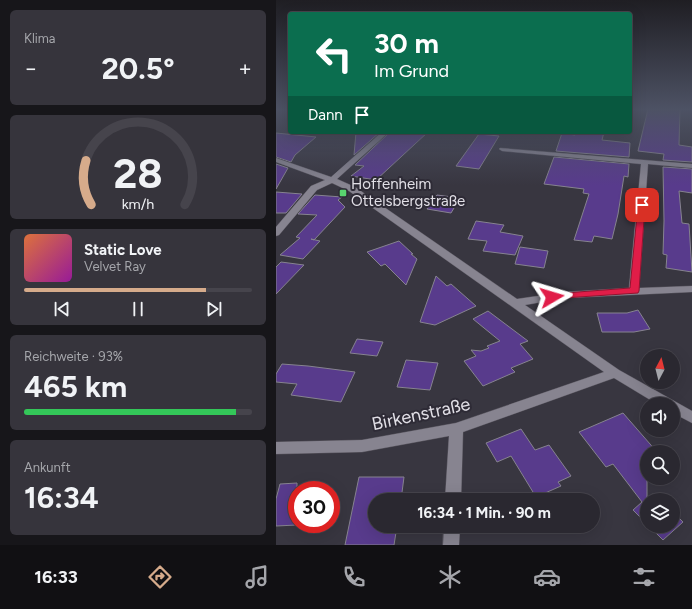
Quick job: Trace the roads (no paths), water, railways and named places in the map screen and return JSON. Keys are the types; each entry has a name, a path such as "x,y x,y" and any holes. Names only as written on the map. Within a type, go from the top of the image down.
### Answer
{"street":[{"path":"276,234 314,188 332,180 383,134"},
{"path":"502,149 692,166"},
{"path":"276,160 332,180 352,189 615,373 656,397"},
{"path":"634,291 645,162"},
{"path":"515,303 565,295 692,289"},
{"name":"Birkenstraße","path":"276,448 362,446 456,429 615,373"},
{"path":"680,411 692,418"},
{"path":"453,493 456,429"},
{"path":"451,545 452,533"}],"place":[{"name":"Hoffenheim Ottelsbergstraße","path":"343,193"}]}
